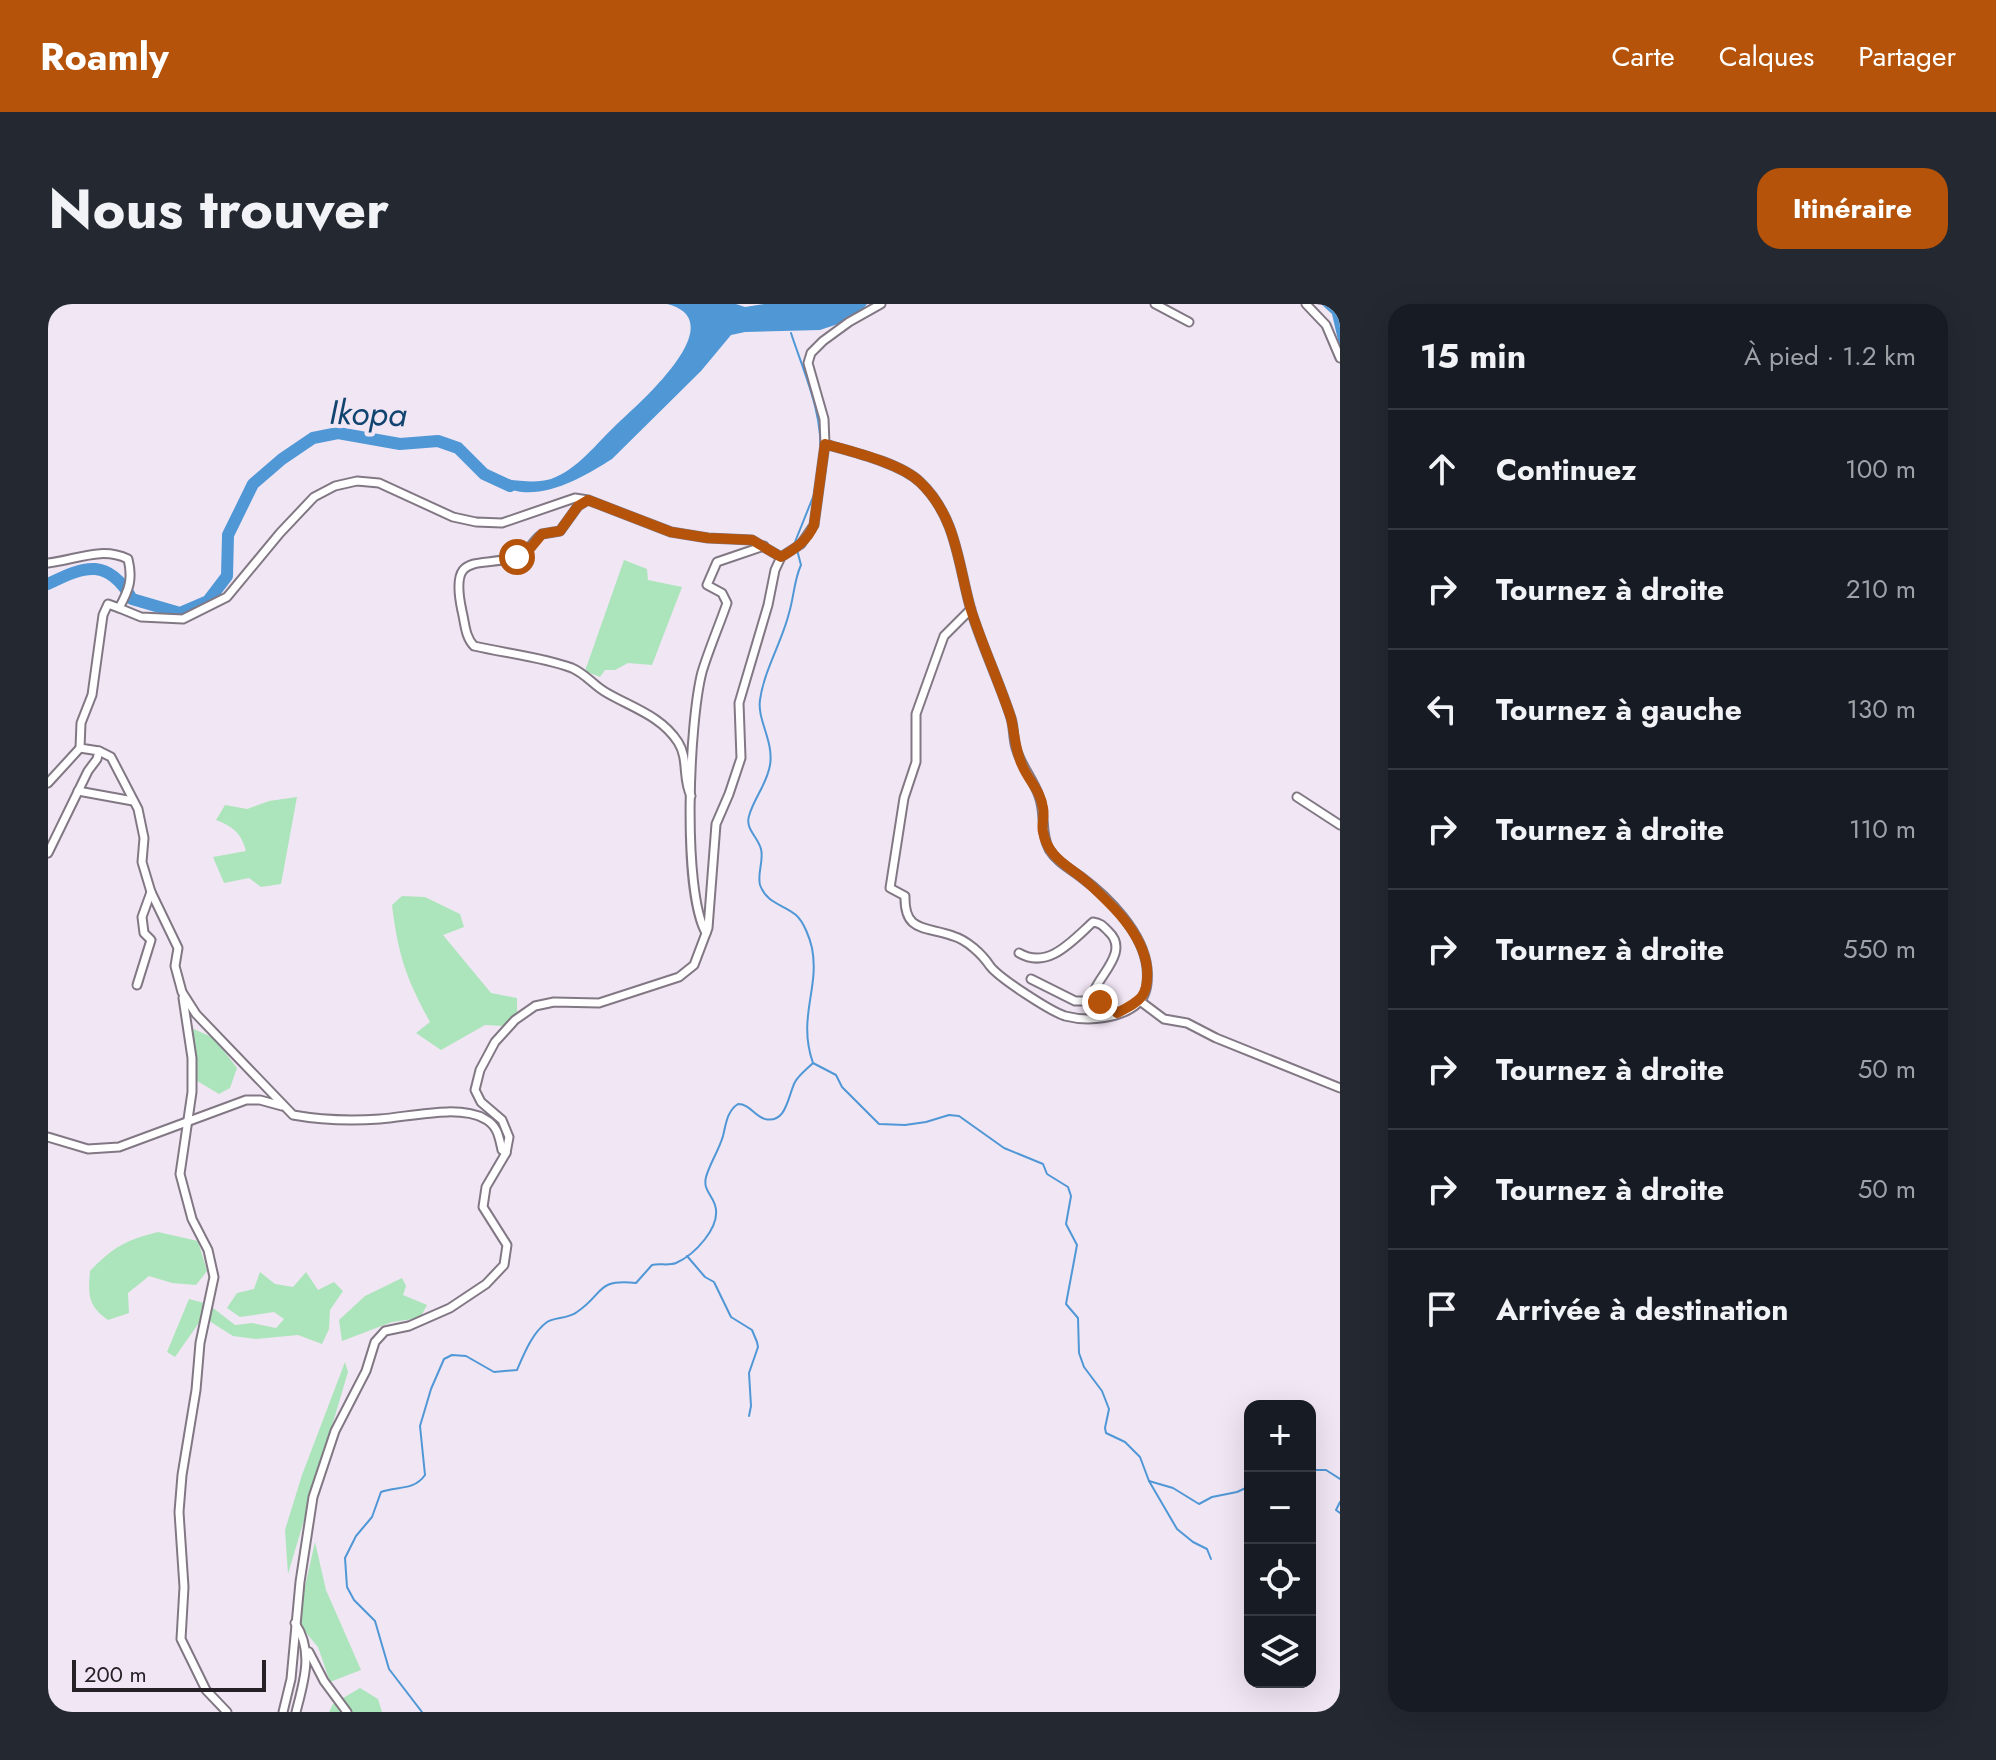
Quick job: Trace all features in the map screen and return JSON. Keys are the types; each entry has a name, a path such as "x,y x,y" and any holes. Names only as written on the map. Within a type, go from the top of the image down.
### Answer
{"street":[{"path":"283,1712 291,1679 295,1623 313,1497 335,1431 366,1371 375,1342 385,1331 409,1326 450,1308 486,1284 504,1265 507,1245 483,1207 486,1187 506,1153 509,1137 502,1120 481,1102 475,1090 480,1070 495,1042 515,1020 535,1006 554,1002 599,1003 679,977 694,965 706,933 716,824 741,758 739,703 784,556 801,544 814,525 825,444 824,419 808,363 811,353 823,341 881,304"},
{"path":"1155,304 1189,322"},
{"path":"1306,304 1326,325 1340,358"},
{"path":"825,444 866,456 921,483 952,529 971,609 1011,720 1022,766 1038,792 1043,808 1043,832 1050,850 1060,863 1084,879 1114,909 1144,951 1148,984 1140,1001 1105,1020 1065,1016 996,974 987,961 956,936 915,926 909,919 905,896 890,888 904,798 916,762 916,714 944,636 971,609"},
{"path":"48,783 80,748 81,723 92,695 103,615 108,604 120,606 141,617 183,619 227,597 314,497 335,486 357,481 379,483 453,517 476,522 502,523 575,498 588,500 671,532 752,540 784,556"},
{"path":"588,500 578,506 560,531 542,534 528,551 517,557 478,562 465,568 459,577 458,592 468,640 474,646 571,667 586,675 606,693 634,705 661,723 680,744 691,796"},
{"path":"706,933 699,920 691,853 695,716 702,674 727,603 722,593 707,585 717,562 764,546"},
{"path":"48,563 103,551 128,559 132,581 120,606"},
{"path":"80,748 99,751 111,757 138,809 144,838 142,862 151,892 178,948 175,966 192,1058 192,1092 180,1174 192,1219 208,1250 214,1277 200,1343 182,1475 179,1512 184,1587 181,1639 206,1690 227,1712"},
{"path":"48,853 99,751"},
{"path":"78,791 133,801"},
{"path":"1297,797 1340,825"},
{"path":"137,985 151,940 144,933 142,917 151,892"},
{"path":"1019,953 1036,961 1045,958 1065,947 1093,922 1101,923 1116,938 1117,944 1108,972 1095,989 1096,994 1117,1013"},
{"path":"1031,979 1075,1001 1105,1001"},
{"path":"182,992 196,1014 293,1115 377,1119 442,1113 474,1114 492,1124 499,1132 502,1150 506,1153"},
{"path":"1140,1001 1164,1019 1187,1023 1216,1038 1340,1088"},
{"path":"48,1137 88,1149 119,1147 246,1100 282,1106"},
{"path":"295,1623 324,1681 347,1712"},
{"path":"296,1712 308,1650"}],"green space":[{"path":"624,560 647,569 648,580 682,587 652,665 628,663 615,670 605,670 600,677 585,671"},
{"path":"297,797 281,884 261,887 249,878 224,883 213,857 246,851 236,831 216,820 225,805 247,809 269,801"},
{"path":"402,896 425,897 460,914 464,927 443,935 491,993 517,998 517,1012 504,1026 485,1025 441,1050 416,1033 430,1022 400,952 392,905"},
{"path":"189,1027 214,1038 237,1068 230,1088 219,1094 194,1079"},
{"path":"158,1232 198,1241 207,1271 196,1285 172,1283 149,1276 128,1293 129,1313 108,1320 93,1305 89,1287 90,1271 121,1246"},
{"path":"260,1272 275,1284 293,1287 306,1272 318,1290 334,1282 343,1291 330,1310 329,1329 322,1344 298,1335 256,1339 233,1336 203,1317 175,1357 167,1352 189,1299 208,1304 235,1325 252,1323 276,1328 284,1319 274,1312 240,1317 227,1308 237,1293 254,1289"},
{"path":"402,1278 406,1286 403,1295 427,1305 420,1318 392,1322 342,1341 339,1320 365,1296"},
{"path":"345,1362 348,1372 288,1574 285,1530 302,1475"},
{"path":"315,1542 326,1590 361,1670 330,1682 318,1647 297,1622"},
{"path":"360,1688 378,1699 382,1712 329,1712 333,1704"}],"water":[{"path":"667,304 736,304 745,307 764,304 867,304 838,324 820,330 731,335 701,371 612,459 581,477 546,490 522,492 497,485 496,478 524,481 551,479 560,475 586,455 660,382 686,344 691,327 685,313"},
{"path":"1321,304 1340,304 1340,349 1332,314"}],"waterway":[{"path":"791,333 816,410 820,458"},
{"name":"Ikopa","path":"48,584 74,573 95,569 114,577 132,599 180,613 208,601 227,576 228,535 253,484 313,438 338,433 400,444 438,441 458,448 484,474 510,486"},
{"path":"815,492 795,542 801,565 791,607 762,689 760,708 771,756 766,778 748,821 761,849 759,880 763,891 771,900 799,918 811,944 814,963 807,1031 813,1063 836,1075 842,1087 879,1124 905,1125 949,1115 959,1116 1004,1148 1043,1164 1047,1174 1068,1187 1071,1196 1066,1224 1077,1245 1066,1304 1078,1318 1079,1353 1084,1367 1102,1391 1109,1409 1106,1433 1125,1442 1140,1457 1149,1481 1177,1529 1207,1549 1211,1559"},
{"path":"422,1712 389,1669 375,1621 354,1600 347,1587 345,1558 356,1536 372,1517 381,1492 416,1484 425,1475 420,1426 444,1359 452,1355 466,1356 494,1372 517,1370 533,1338 547,1322 573,1314 607,1285 636,1283 652,1265 676,1263 691,1254 705,1239 714,1222 715,1205 705,1181 731,1110 738,1104 765,1119 778,1117 786,1107 795,1082 813,1063"},
{"path":"687,1256 705,1277 714,1282 731,1317 752,1330 757,1342 749,1373 749,1416"},
{"path":"1316,1470 1326,1470 1340,1479"},
{"path":"1149,1481 1173,1488 1199,1504 1212,1497 1244,1489"},
{"path":"1340,1502 1336,1510 1340,1513"}],"route":[{"path":"517,557 528,551 542,534 560,531 578,506 588,500 671,532 752,540 781,557 811,533 824,468 825,444 866,456 921,483 952,529 971,609 1011,720 1015,746 1043,808 1043,832 1050,850 1060,863 1084,879 1114,909 1144,951 1148,984 1140,1001 1117,1013 1107,1002 1100,1002"}]}
